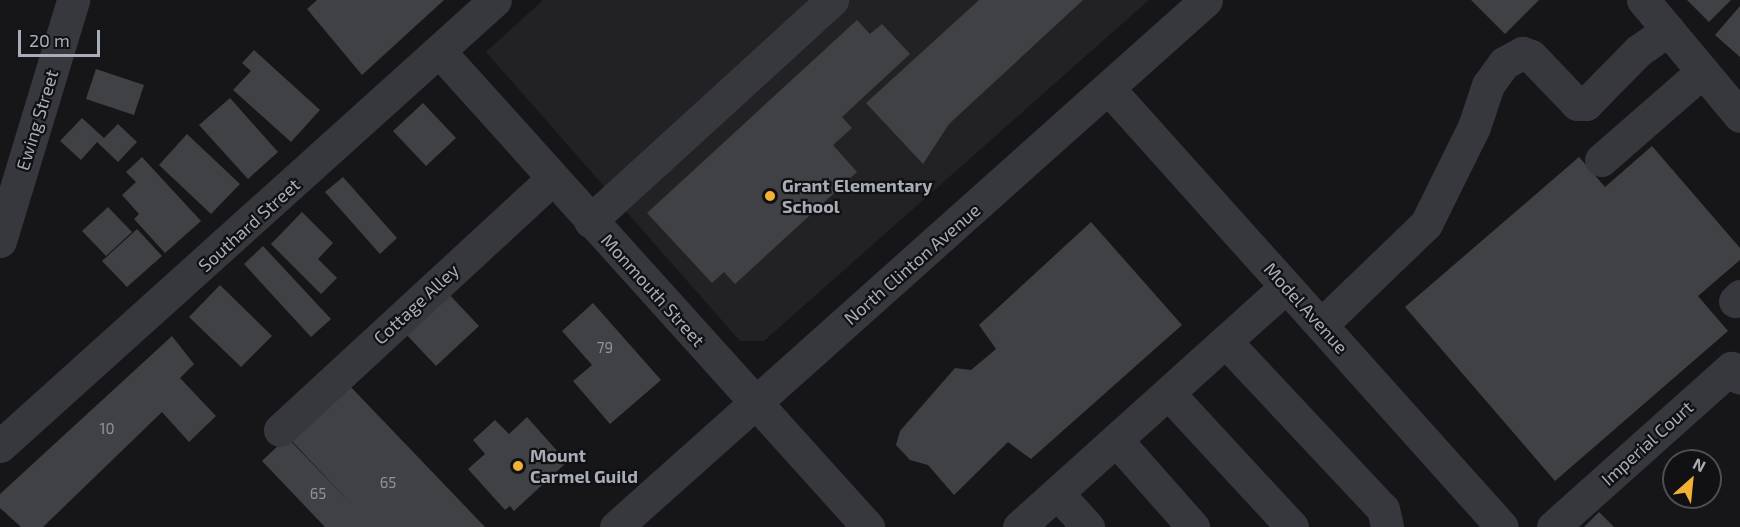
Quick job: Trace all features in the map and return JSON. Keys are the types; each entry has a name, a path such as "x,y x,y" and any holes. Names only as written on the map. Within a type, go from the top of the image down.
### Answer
{"street":[{"name":"Ewing Street","path":"0,241 73,0"},
{"name":"Southard Street","path":"0,446 495,0"},
{"path":"590,221 832,0"},
{"name":"North Clinton Avenue","path":"616,527 1206,0"},
{"path":"1643,0 1740,116"},
{"path":"1321,325 1426,224 1474,127 1488,85 1504,63 1522,53 1531,56 1577,104 1586,104 1638,51 1668,30"},
{"name":"Monmouth Street","path":"440,51 552,179 868,527"},
{"path":"1601,160 1703,71"},
{"name":"Model Avenue","path":"1109,89 1502,527"},
{"name":"Cottage Alley","path":"280,430 552,179"},
{"path":"1019,527 1286,287"},
{"path":"1226,342 1383,510 1387,527"},
{"name":"Imperial Court","path":"1553,527 1735,373"},
{"path":"1169,394 1292,527"},
{"path":"1117,441 1192,527"},
{"path":"1058,494 1088,527"}],"shaded area":[{"name":"Grant Elementary School","path":"543,0 1149,0 764,341 740,341 486,52"}],"building":[{"path":"317,0 444,0 362,75 307,9"},
{"path":"979,0 1083,0 949,124 923,164 866,103"},
{"path":"1471,0 1539,0 1505,34"},
{"path":"1687,0 1731,0 1709,22"},
{"path":"1740,6 1740,57 1715,35"},
{"path":"857,20 870,34 882,24 910,54 842,117 852,128 833,145 857,172 735,284 724,272 712,283 647,213"},
{"path":"254,50 320,110 291,142 233,90 251,71 242,63"},
{"path":"96,69 144,85 134,115 86,99"},
{"path":"230,98 278,152 248,179 199,125"},
{"path":"423,103 456,138 426,166 393,131"},
{"path":"82,118 104,138 118,124 137,142 118,162 97,142 81,160 60,141"},
{"path":"187,134 240,184 211,214 159,165"},
{"path":"1652,146 1740,248 1740,260 1698,296 1728,331 1555,481 1405,307 1579,157 1605,187"},
{"path":"142,157 201,221 165,253 134,219 139,214 122,195 136,182 126,172"},
{"path":"343,177 397,238 380,254 325,192"},
{"path":"108,207 132,232 106,256 82,231"},
{"path":"302,212 333,243 318,259 337,278 321,294 271,244"},
{"path":"1091,222 1182,325 1031,459 1008,442 954,495 928,465 910,460 896,445 900,431 955,368 971,370 996,349 979,325"},
{"path":"137,229 162,256 127,287 102,261"},
{"path":"263,246 331,319 311,337 244,264"},
{"path":"220,285 272,336 241,367 189,317"},
{"path":"446,291 479,326 436,366 403,331"},
{"path":"593,303 661,380 610,424 573,381 592,365 562,331"},
{"path":"172,336 194,364 180,378 216,416 189,442 162,412 43,527 21,527 0,508 0,494"},
{"path":"348,384 485,527 325,527 262,461 287,437 353,506 291,440"},
{"name":"Mount Carmel Guild","path":"527,417 567,462 514,511 510,506 505,510 468,469 485,454 473,440 495,420 509,434"},
{"path":"1599,512 1614,527 1584,527"}],"place":[{"name":"Grant Elementary School","path":"770,196"},
{"name":"Mount Carmel Guild","path":"518,466"}]}
